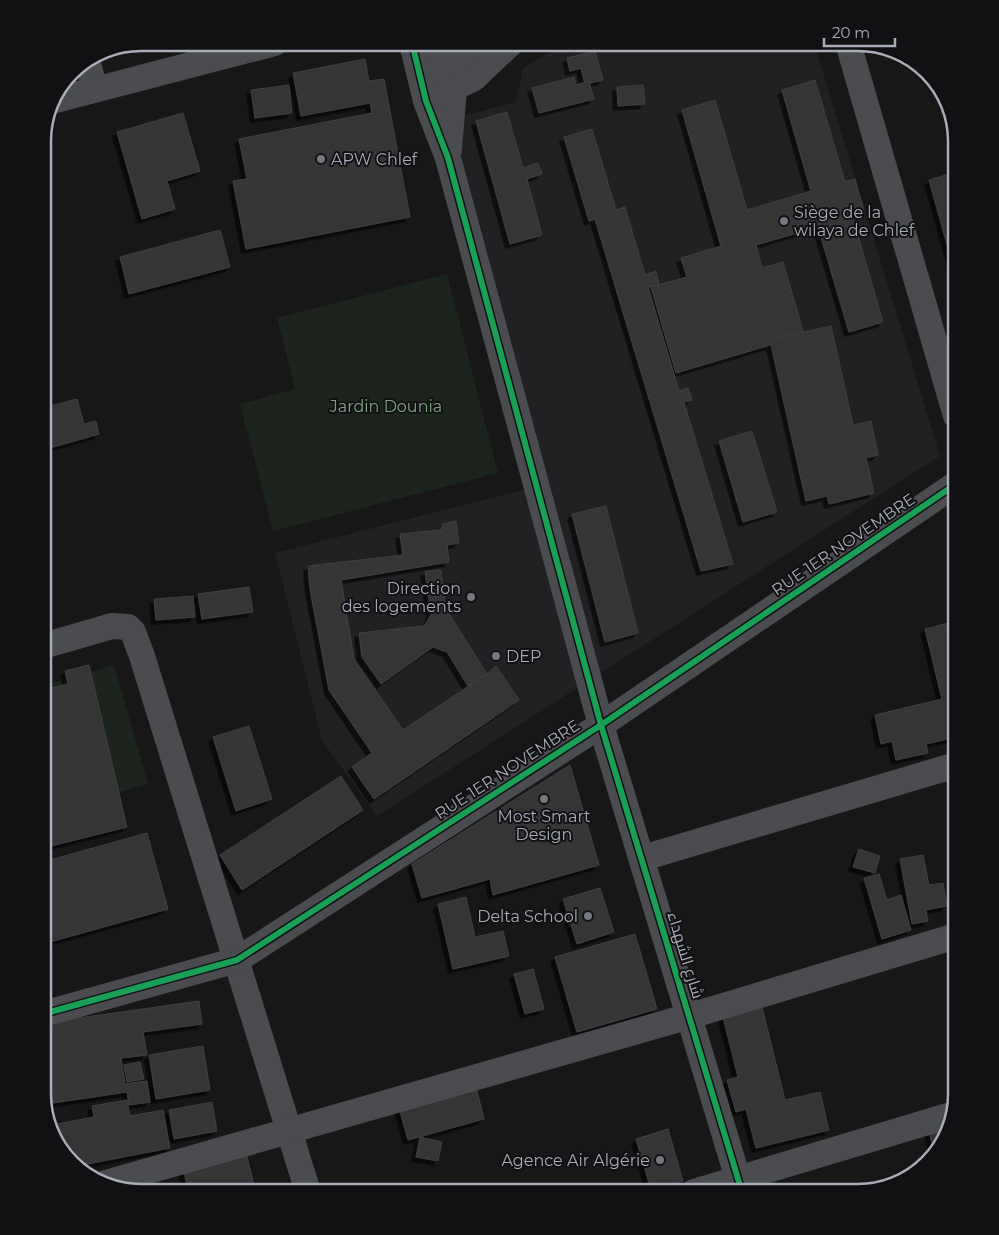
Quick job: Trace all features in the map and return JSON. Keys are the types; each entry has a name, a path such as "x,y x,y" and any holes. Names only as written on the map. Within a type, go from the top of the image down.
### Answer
{"street":[{"path":"62,98 241,51"},
{"path":"414,51 422,90 448,158"},
{"path":"432,51 450,77 448,158"},
{"path":"422,90 450,77 468,55 482,51"},
{"path":"850,51 948,388"},
{"path":"89,68 95,89"},
{"name":"شارع الشهداء","path":"448,158 601,725 643,858 739,1184"},
{"name":"RUE 1ER NOVEMBRE","path":"51,1012 237,960 601,725 948,489"},
{"path":"51,644 112,626 128,627 133,632 306,1184"},
{"path":"643,858 948,767"},
{"path":"116,1180 690,1016 948,938"},
{"path":"746,1184 945,1117"}],"shaded area":[{"path":"551,51 816,51 940,456 377,816 322,741 275,553 546,484 452,119 516,102 523,68"}],"green space":[{"name":"Jardin Dounia","path":"447,274 498,473 273,531 240,404 295,389 277,318"},
{"path":"114,665 148,784 51,812 51,683"}],"building":[{"path":"595,51 603,80 585,84 581,68 570,71 567,58"},
{"name":"APW Chlef","path":"365,59 369,81 384,79 410,217 246,249 233,181 247,179 239,139 372,113 370,103 301,116 293,73"},
{"path":"574,77 576,85 589,81 594,99 539,113 532,88"},
{"name":"Siège de la wilaya de Chlef","path":"815,80 845,182 855,179 864,211 852,215 883,322 849,332 818,227 756,245 762,268 783,262 804,335 676,373 651,287 687,277 681,258 721,246 682,110 715,100 747,210 811,191 782,90"},
{"path":"289,85 292,113 255,118 251,90"},
{"path":"643,85 645,104 618,106 617,87"},
{"path":"507,112 523,168 538,163 542,174 527,179 542,235 510,244 476,121"},
{"path":"183,113 200,171 167,181 175,209 142,219 117,132"},
{"path":"592,129 616,210 625,207 645,275 656,271 659,285 648,287 679,391 688,388 692,400 684,402 733,564 701,571 595,219 589,221 564,137"},
{"path":"948,174 948,248 929,180"},
{"path":"220,230 230,267 129,294 120,257"},
{"path":"831,326 853,425 871,421 878,455 866,458 874,493 829,504 827,496 806,501 770,340"},
{"path":"77,399 84,424 96,421 99,434 51,448 51,406"},
{"path":"752,431 777,512 743,522 719,441"},
{"path":"606,506 638,633 605,642 572,514"},
{"path":"456,521 459,543 447,545 449,562 341,580 354,659 403,730 496,666 519,700 374,799 352,767 372,753 329,690 310,589 308,566 403,555 400,534 441,530 443,524"},
{"path":"441,570 446,609 487,674 468,686 447,652 433,647 381,684 362,657 359,633 424,626 431,615 425,571"},
{"path":"249,587 253,612 202,619 198,594"},
{"path":"193,596 195,617 156,620 154,599"},
{"path":"948,623 948,739 926,744 928,753 896,760 892,741 881,744 875,715 942,699 925,629"},
{"path":"89,665 127,827 51,846 51,688 68,684 65,671"},
{"path":"249,726 272,799 236,811 213,737"},
{"path":"570,765 599,865 493,895 490,879 422,898 412,864"},
{"path":"341,776 363,810 242,890 220,855"},
{"path":"147,833 168,909 51,942 51,860"},
{"path":"859,849 880,856 875,873 853,867"},
{"path":"923,855 929,885 943,883 947,906 926,910 928,921 912,924 900,859"},
{"path":"879,874 887,900 901,895 911,930 882,939 864,878"},
{"name":"Delta School","path":"600,888 614,932 577,944 563,899"},
{"path":"466,897 475,937 503,931 509,956 453,969 438,904"},
{"path":"635,934 657,1009 577,1032 555,957"},
{"path":"533,969 544,1009 525,1014 514,974"},
{"path":"199,1001 202,1024 143,1032 147,1055 121,1058 125,1084 147,1081 150,1102 129,1105 127,1092 52,1103 51,1022"},
{"path":"761,1003 785,1100 820,1092 829,1130 756,1148 746,1109 736,1112 727,1080 738,1077 722,1013"},
{"path":"203,1046 210,1090 156,1099 149,1055"},
{"path":"140,1062 144,1079 127,1082 124,1065"},
{"path":"475,1083 484,1119 408,1140 398,1104"},
{"path":"127,1100 130,1116 163,1110 170,1148 85,1164 66,1144 57,1124 94,1117 92,1106"},
{"path":"212,1102 217,1131 174,1139 169,1110"},
{"path":"946,1111 941,1128 932,1144 926,1116"},
{"name":"Agence Air Algérie","path":"668,1129 683,1181 672,1184 649,1184 636,1139"},
{"path":"420,1137 442,1142 438,1161 416,1157"},
{"path":"244,1145 254,1184 187,1184 181,1161"}],"cycle path":[{"path":"414,51 426,101 448,158 601,725 740,1184"},
{"path":"51,1012 237,960 601,725 948,489"}],"place":[{"name":"APW Chlef","path":"321,159"},
{"name":"Siège de la wilaya de Chlef","path":"784,221"},
{"name":"Direction des logements","path":"471,597"},
{"name":"DEP","path":"496,656"},
{"name":"Most Smart Design","path":"544,799"},
{"name":"Delta School","path":"588,916"},
{"name":"Agence Air Algérie","path":"660,1160"}]}
